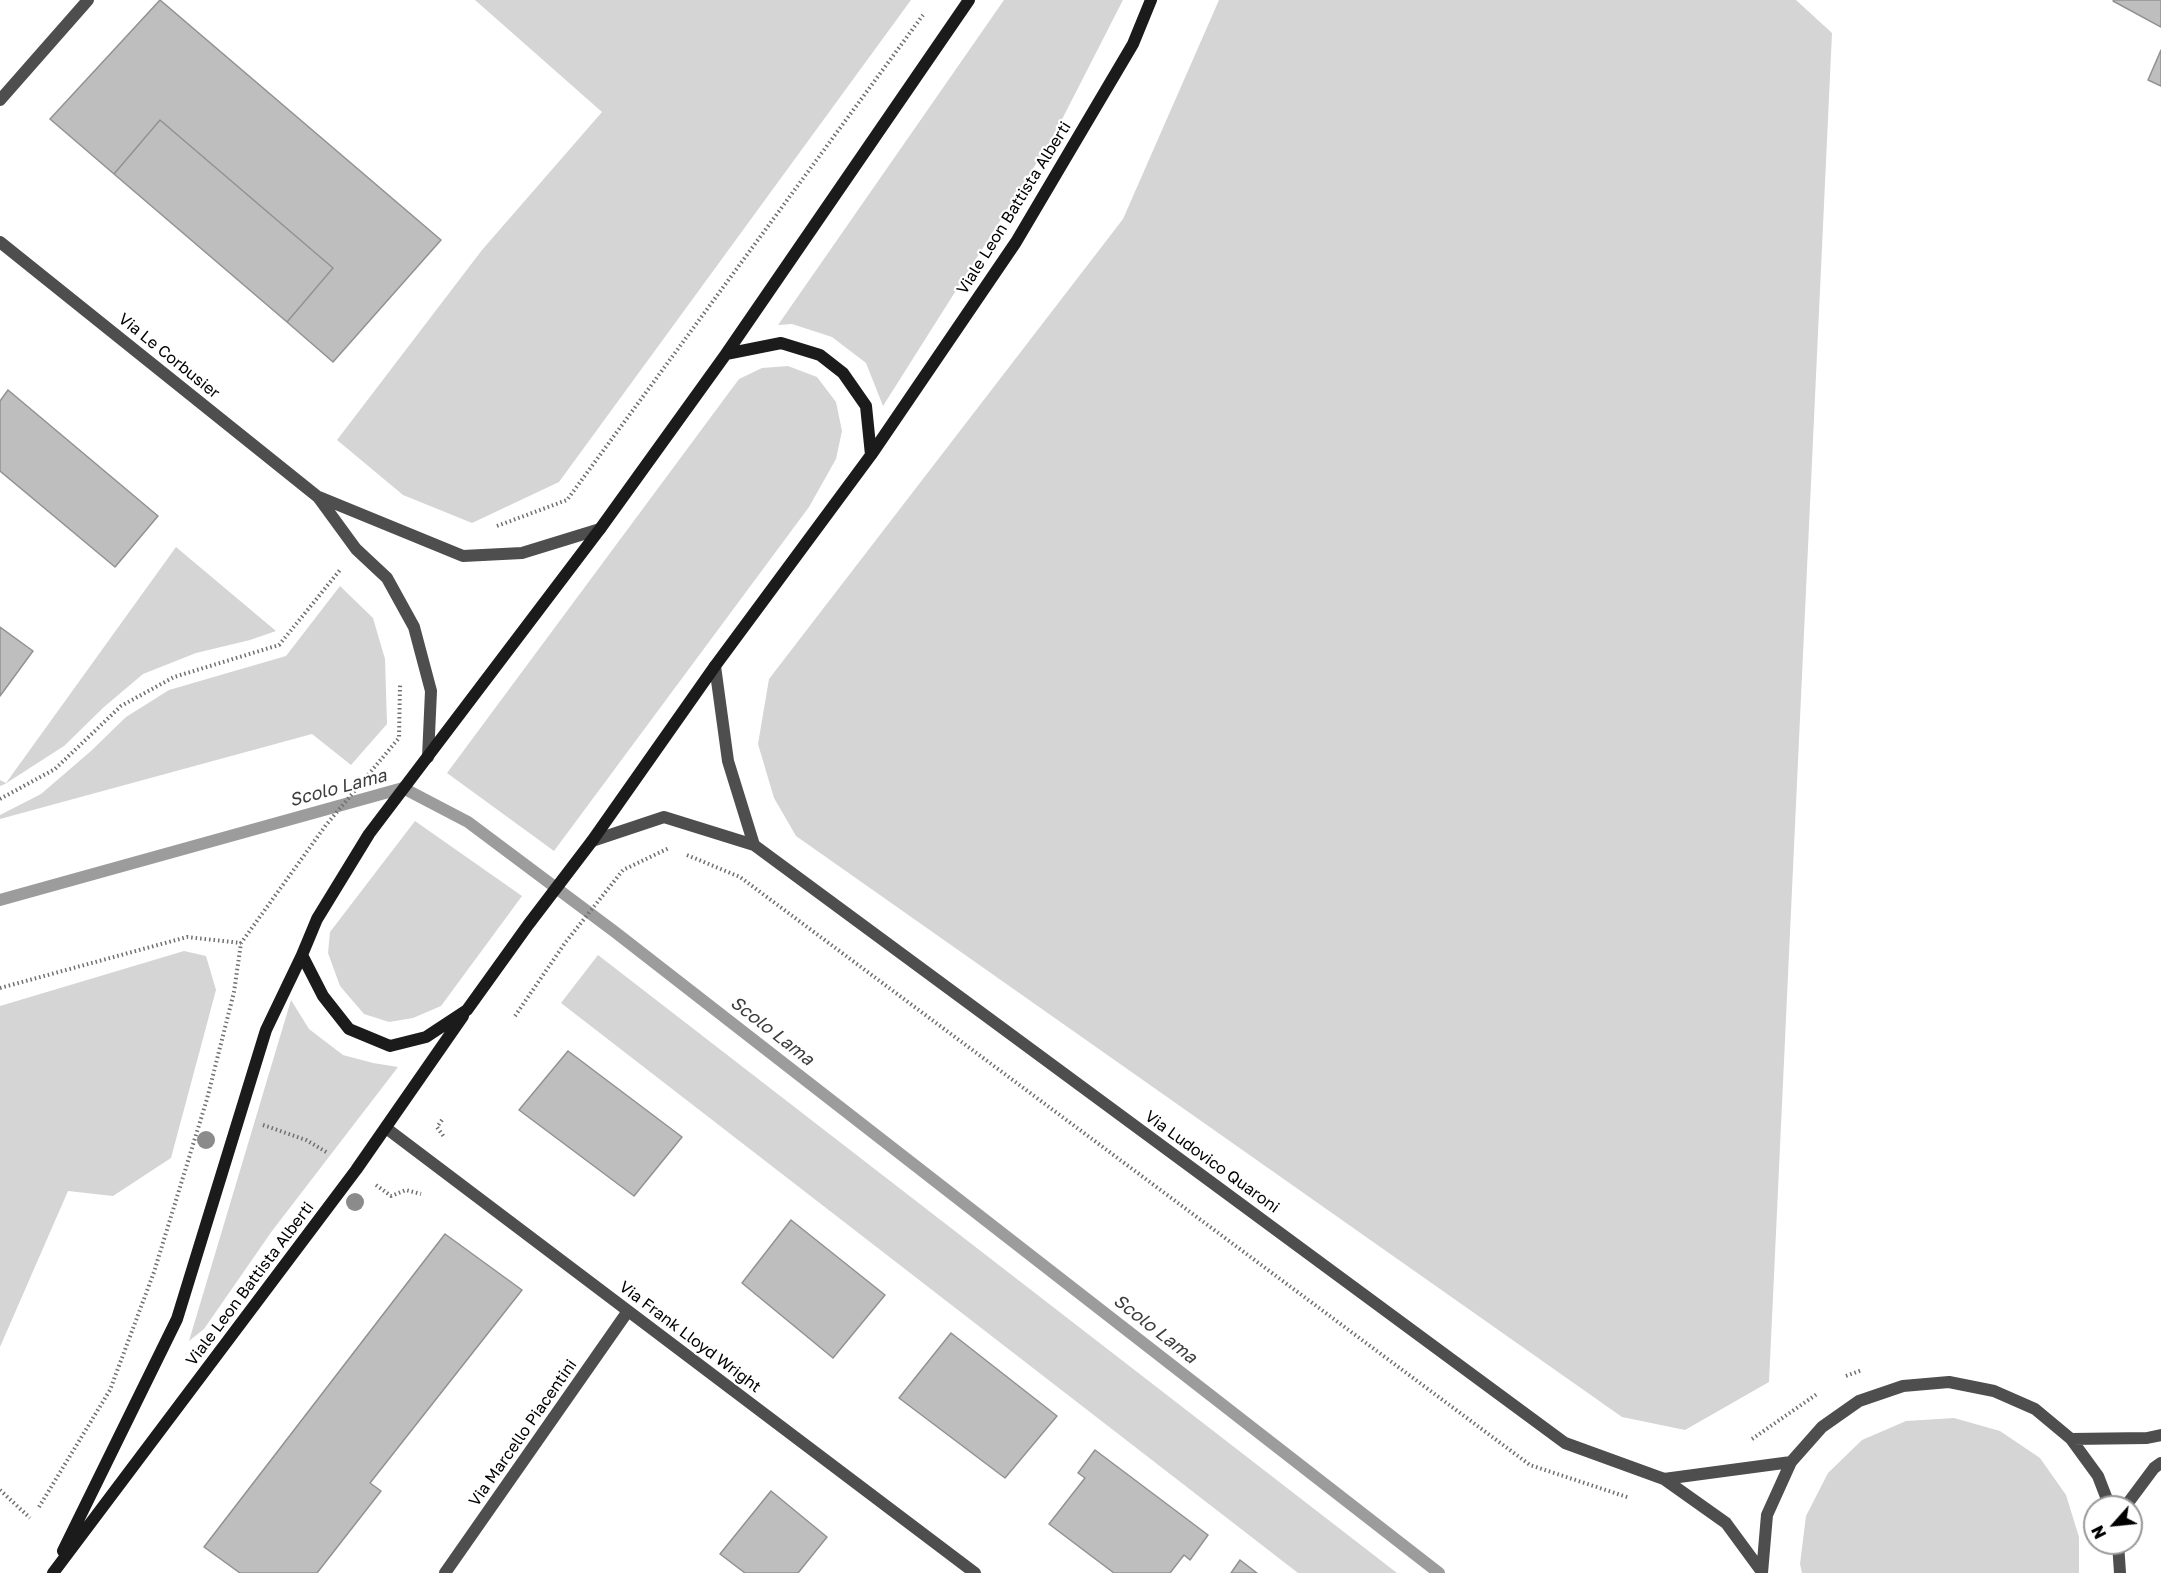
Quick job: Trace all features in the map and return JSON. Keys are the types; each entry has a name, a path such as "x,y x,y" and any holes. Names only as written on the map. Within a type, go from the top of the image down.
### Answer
{"main road":[{"path":"428,757 600,529 726,354 969,0"},
{"name":"Viale Leon Battista Alberti","path":"52,1573 386,1128 528,925 592,841 715,666 871,455 1016,242 1133,44 1151,0"},
{"path":"726,354 781,343 820,355 843,373 866,406 871,455"},
{"name":"Viale Leon Battista Alberti","path":"52,1573 177,1318 266,1030 317,919 369,834 428,757"},
{"path":"302,955 323,996 349,1029 390,1046 426,1037 467,1010"}],"street":[{"path":"0,100 88,0"},
{"name":"Via Le Corbusier","path":"0,242 318,497 356,549 387,578 414,627 430,691 428,757"},
{"name":"Via Le Corbusier","path":"318,497 463,556 522,553 600,529"},
{"path":"715,666 728,761 754,845"},
{"name":"Via Ludovico Quaroni","path":"592,841 664,817 754,845 1565,1443 1664,1479 1726,1523 1762,1573"},
{"name":"Via Frank Lloyd Wright","path":"386,1128 975,1573"},
{"name":"Via Marcello Piacentini","path":"445,1573 628,1311"},
{"path":"1762,1573 1767,1515 1791,1462 1821,1427 1859,1401 1903,1386 1948,1382 1994,1390 2035,1409 2071,1439 2098,1476 2105,1495"},
{"path":"2071,1439 2147,1438 2161,1435"},
{"name":"Via Ludovico Quaroni","path":"1664,1479 1791,1462"},
{"path":"2134,1495 2154,1468 2161,1463"},
{"path":"2119,1555 2120,1573"}],"path":[{"path":"492,528 567,500 927,10"},
{"path":"0,799 55,769 121,706 174,677 279,645 340,569 347,577"},
{"path":"39,1507 110,1390 154,1272 207,1099 234,992 241,943 326,825 399,738 400,679"},
{"path":"515,1016 565,943 623,870 670,847"},
{"path":"680,852 741,877 1530,1465 1636,1500"},
{"path":"0,988 187,937 241,943"},
{"path":"257,1123 306,1140 328,1153"},
{"path":"372,1181 391,1196 406,1190 421,1194"},
{"path":"0,1490 30,1518"}],"shaded area":[{"path":"475,0 911,0 559,482 472,523 403,495 337,440 482,250 602,112"},
{"path":"1004,0 1123,0 1053,137 883,406 866,363 832,337 792,324 778,325"},
{"path":"1219,0 1796,0 1832,33 1769,1382 1685,1430 1622,1417 796,836 774,798 758,744 769,679 1123,219"},
{"path":"788,366 817,377 836,402 842,431 836,459 809,507 554,851 447,773 739,379 762,368"},
{"path":"176,547 276,631 196,653 143,674 104,707 64,746 5,784 0,786 0,780 6,783"},
{"path":"340,586 373,618 385,659 387,724 351,765 312,734 0,819 0,815 41,794 126,717 169,690 286,656"},
{"path":"415,821 522,896 441,1006 413,1018 389,1022 364,1014 340,986 328,953 330,932"},
{"path":"184,951 206,956 216,990 171,1158 113,1196 68,1191 0,1347 0,1006"},
{"path":"598,955 1397,1573 1298,1573 561,1003"},
{"path":"291,1000 309,1029 343,1055 398,1067 272,1231 204,1329 189,1341"},
{"path":"1954,1418 2000,1431 2040,1458 2066,1495 2079,1537 2079,1573 1802,1573 1800,1564 1806,1516 1828,1473 1862,1440 1906,1421"}],"building":[{"path":"160,0 441,240 333,362 287,322 333,268 160,120 114,174 50,119"},
{"path":"2161,0 2161,27 2113,1"},
{"path":"2161,50 2161,86 2148,80"},
{"path":"160,120 333,268 287,322 114,174"},
{"path":"8,390 158,516 115,567 0,471 0,401"},
{"path":"0,627 33,651 0,696"},
{"path":"568,1051 682,1137 634,1196 519,1110"},
{"path":"791,1220 885,1295 833,1358 742,1283"},
{"path":"445,1234 522,1290 370,1483 381,1491 317,1573 240,1573 204,1547"},
{"path":"951,1333 1057,1416 1005,1478 899,1398"},
{"path":"1095,1450 1208,1535 1190,1560 1184,1555 1170,1573 1114,1573 1049,1524 1085,1478 1078,1473"},
{"path":"771,1491 827,1537 798,1573 745,1573 720,1554"},
{"path":"1240,1560 1257,1573 1231,1573"}],"waterway":[{"name":"Scolo Lama","path":"0,900 403,788 468,822 615,932 1439,1573"}]}
